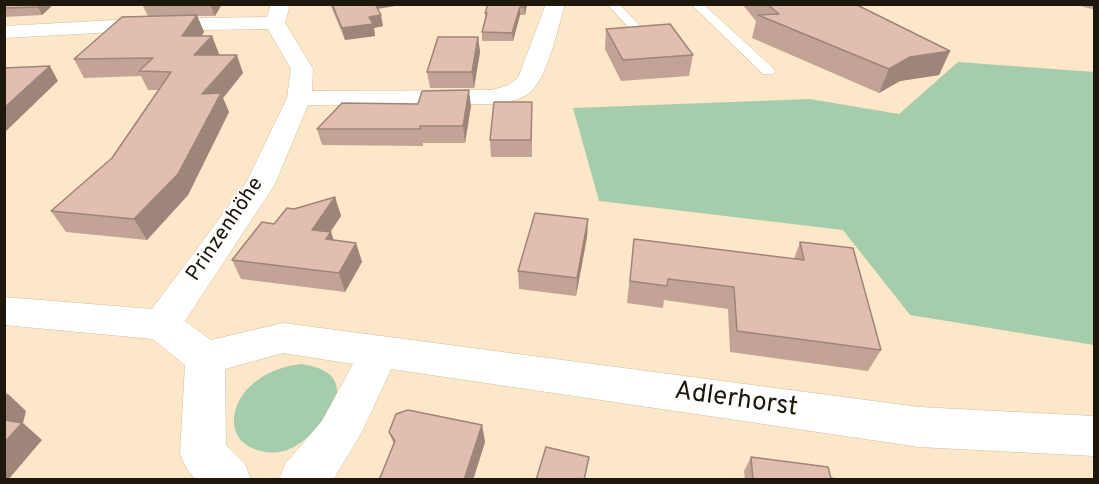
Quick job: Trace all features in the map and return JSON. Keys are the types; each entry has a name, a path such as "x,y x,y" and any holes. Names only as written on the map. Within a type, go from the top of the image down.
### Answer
{"street":[{"path":"299,98 492,97 514,93 524,87 529,79 556,4"},
{"name":"Prinzenhöhe","path":"4,32 278,14 302,69 299,98 260,184 162,325"},
{"path":"4,311 162,325 205,358"},
{"path":"205,358 283,338 379,350 348,417 321,462 303,480"},
{"name":"Adlerhorst","path":"379,350 919,427 1095,436"},
{"path":"205,358 203,454 228,480"}],"lane":[{"path":"612,4 645,38"},
{"path":"696,4 768,71"}],"green space":[{"path":"958,62 1094,72 1094,345 910,315 843,230 599,201 573,108 810,99 899,114"},
{"path":"301,364 327,372 335,381 337,404 335,411 303,441 288,450 271,453 249,446 240,439 234,421 235,410 246,390 271,372"}],"building":[{"path":"4,4 40,4 38,7 4,8"},
{"path":"332,4 375,4 381,15 369,17 373,24 342,28"},
{"path":"488,4 525,4 524,7 520,7 512,33 482,32"},
{"path":"767,4 855,4 950,51 910,57 889,69 758,15 779,14"},
{"path":"197,15 182,36 212,36 194,55 237,55 202,94 221,93 178,174 134,219 51,211 112,158 171,72 139,71 153,58 74,59 122,17"},
{"path":"670,24 693,55 623,60 606,29"},
{"path":"438,37 478,37 472,72 427,72"},
{"path":"50,66 4,108 4,68"},
{"path":"469,90 463,126 420,126 420,129 317,129 342,103 418,104 422,91"},
{"path":"494,102 532,102 531,140 490,140"},
{"path":"335,197 312,230 331,232 326,239 356,243 339,273 232,260 262,222 274,224 287,208 294,209"},
{"path":"535,213 588,219 577,278 518,271"},
{"path":"634,239 804,260 800,242 853,248 881,350 737,331 734,287 668,279 667,286 630,281"},
{"path":"408,410 482,425 464,480 379,480 395,441 389,432 396,414"},
{"path":"4,420 22,423 4,443"},
{"path":"546,447 589,457 584,480 536,480"},
{"path":"751,457 828,467 831,478 842,480 753,480"}]}
